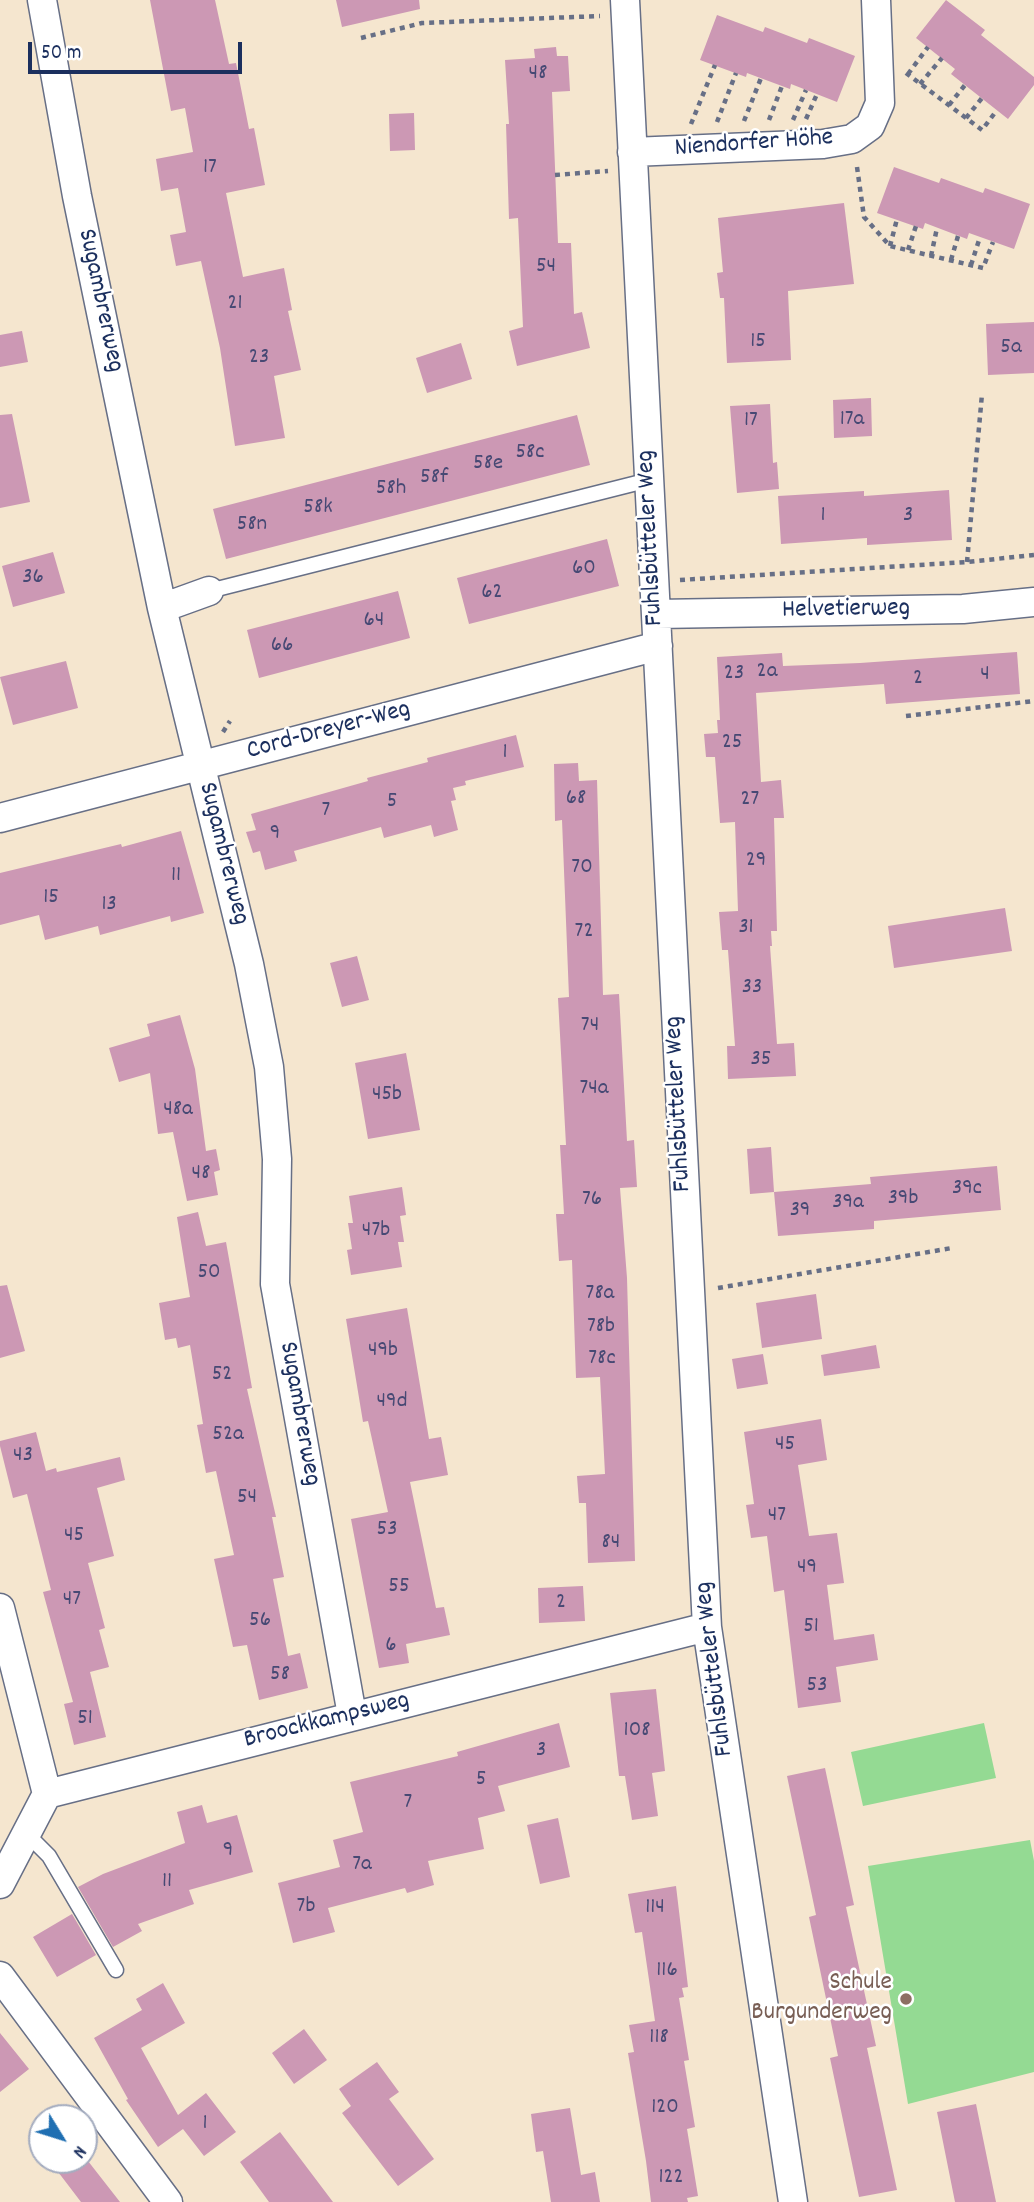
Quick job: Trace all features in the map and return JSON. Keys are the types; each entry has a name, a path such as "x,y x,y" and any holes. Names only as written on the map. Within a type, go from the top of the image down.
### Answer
{"street":[{"name":"Sugambrerweg","path":"42,0 77,196 162,607 249,964 269,1067 277,1159 275,1284 352,1715"},
{"name":"Niendorfer Höhe","path":"632,161 707,149 823,144 852,139 870,126 880,103 876,0"},
{"name":"Fuhlsbütteler Weg","path":"626,8 708,1627 793,2202"},
{"path":"162,607 209,591"},
{"name":"Helvetierweg","path":"657,614 963,609 1034,602"},
{"name":"Cord-Dreyer-Weg","path":"0,818 658,646"},
{"path":"0,1608 47,1794 0,1884"},
{"name":"Broockkampsweg","path":"47,1794 708,1627"},
{"path":"0,1714 27,1720"},
{"path":"0,1976 168,2202"}],"lane":[{"path":"209,591 649,480"},
{"path":"26,1833 49,1856 116,1970"}],"path":[{"path":"361,38 422,23 552,16 626,8"},
{"path":"908,74 928,47"},
{"path":"878,52 982,130 997,110"},
{"path":"920,84 942,58"},
{"path":"707,149 715,65"},
{"path":"707,149 736,73"},
{"path":"707,149 761,78"},
{"path":"949,105 965,85"},
{"path":"966,118 982,98"},
{"path":"852,139 864,217 890,246 983,268 993,242"},
{"path":"555,175 632,161"},
{"path":"890,246 897,219"},
{"path":"908,250 916,226"},
{"path":"931,256 937,228"},
{"path":"951,260 958,236"},
{"path":"971,265 980,237"},
{"path":"967,562 982,394"},
{"path":"655,582 967,562 1034,555"},
{"path":"906,716 1034,701"},
{"path":"689,1292 952,1248"}],"green space":[{"path":"984,1723 996,1778 863,1806 851,1752"},
{"path":"1030,1840 1034,1861 1034,2072 908,2104 868,1866"}],"building":[{"path":"150,0 215,0 229,64 236,63 249,129 254,128 265,185 226,193 243,277 284,268 292,310 288,311 301,370 274,376 285,438 235,446 220,348 201,261 176,266 170,235 186,232 178,188 161,191 156,159 193,152 185,108 171,111"},
{"path":"336,0 419,0 420,9 342,27"},
{"path":"946,0 985,30 981,35 1034,77 1034,85 1008,119 951,74 955,69 916,38"},
{"path":"717,15 763,32 765,27 807,43 809,38 855,56 837,102 791,84 790,89 700,60"},
{"path":"556,47 557,56 568,56 570,91 552,92 558,243 571,243 574,314 582,312 590,348 517,366 509,331 523,327 518,218 509,219 506,124 509,124 505,60 535,58 534,49"},
{"path":"414,113 415,150 390,151 389,114"},
{"path":"894,167 939,183 941,178 983,193 985,188 1030,204 1014,249 969,233 967,239 925,223 923,229 877,213"},
{"path":"844,203 854,284 788,291 791,360 727,363 724,298 720,298 717,273 723,272 718,218"},
{"path":"1034,322 1034,373 988,375 986,324"},
{"path":"22,331 28,362 0,367 0,335"},
{"path":"461,343 472,379 427,393 416,358"},
{"path":"871,398 872,436 834,438 833,400"},
{"path":"770,404 773,463 777,462 779,489 737,493 730,406"},
{"path":"12,414 30,502 0,508 0,415"},
{"path":"577,415 590,465 226,559 213,509"},
{"path":"949,490 952,540 867,545 867,538 781,544 778,496 864,491 864,496"},
{"path":"607,539 619,586 469,624 457,578"},
{"path":"53,552 65,593 13,607 2,566"},
{"path":"398,591 410,638 259,678 247,630"},
{"path":"1017,652 1020,694 886,704 884,684 756,693 761,782 781,780 784,818 774,818 777,931 771,931 770,946 777,1044 794,1043 796,1076 728,1079 727,1046 735,1046 728,950 722,950 719,912 738,911 735,822 720,823 715,757 706,757 704,734 718,733 717,720 720,720 717,657 782,653 783,666"},
{"path":"66,661 78,708 13,725 0,677"},
{"path":"516,735 524,767 465,781 466,785 453,788 456,800 451,801 458,830 434,837 431,825 384,838 381,827 294,851 297,861 265,870 260,851 253,853 246,832 256,830 251,814 428,762 427,758"},
{"path":"578,763 579,781 597,780 603,995 619,994 627,1141 634,1140 637,1187 620,1188 627,1278 635,1561 588,1563 586,1503 579,1503 577,1476 605,1474 600,1377 576,1378 572,1260 559,1261 556,1214 564,1214 560,1145 566,1145 558,998 569,997 562,820 555,821 554,764"},
{"path":"181,831 204,913 171,922 170,916 100,935 98,926 45,940 39,915 0,925 0,873 121,844 122,847"},
{"path":"1005,908 1012,951 894,968 888,926"},
{"path":"357,956 369,1000 342,1007 330,963"},
{"path":"180,1015 195,1069 206,1151 216,1149 220,1170 214,1172 218,1195 187,1201 173,1132 158,1134 150,1073 119,1082 109,1048 150,1036 147,1024"},
{"path":"406,1053 420,1130 368,1139 355,1063"},
{"path":"771,1147 774,1192 750,1194 747,1149"},
{"path":"997,1166 1001,1210 874,1221 874,1229 778,1236 774,1192 871,1184 870,1177"},
{"path":"402,1187 406,1215 400,1216 404,1242 398,1242 402,1267 351,1275 347,1250 352,1249 348,1223 353,1223 349,1196"},
{"path":"198,1212 206,1246 226,1242 252,1388 247,1389 276,1517 272,1517 284,1577 273,1579 288,1656 300,1653 308,1688 259,1700 247,1645 233,1647 214,1559 234,1555 216,1471 206,1473 197,1425 203,1424 190,1345 178,1348 176,1338 165,1340 159,1303 190,1297 177,1217"},
{"path":"7,1285 25,1351 0,1358 0,1286"},
{"path":"816,1294 822,1339 762,1348 756,1303"},
{"path":"407,1308 429,1439 441,1437 448,1475 410,1482 436,1608 444,1607 450,1635 406,1644 409,1663 379,1668 351,1519 388,1512 368,1421 363,1422 346,1319"},
{"path":"876,1345 880,1368 824,1376 821,1355"},
{"path":"763,1354 768,1384 737,1389 732,1359"},
{"path":"821,1419 827,1460 798,1465 809,1536 837,1533 844,1583 827,1585 834,1640 874,1634 878,1660 836,1667 841,1702 798,1708 784,1590 774,1592 767,1536 751,1538 746,1505 754,1504 744,1432"},
{"path":"36,1432 46,1471 56,1468 57,1472 120,1457 125,1480 97,1488 114,1556 88,1563 105,1628 99,1630 109,1667 90,1672 106,1737 74,1745 64,1704 73,1702 43,1592 51,1590 27,1494 13,1498 0,1446 0,1441"},
{"path":"583,1586 585,1621 539,1623 538,1588"},
{"path":"656,1689 665,1771 652,1773 658,1816 632,1820 625,1776 619,1776 610,1693"},
{"path":"559,1723 570,1767 498,1786 505,1811 478,1818 484,1849 428,1861 434,1885 407,1893 405,1888 328,1908 335,1932 293,1943 278,1883 340,1867 333,1840 363,1832 350,1782 458,1756 457,1752"},
{"path":"825,1768 854,1905 846,1907 876,2046 867,2048 897,2190 859,2197 830,2058 838,2056 809,1917 816,1915 787,1776"},
{"path":"202,1805 207,1823 237,1815 253,1872 189,1890 194,1904 138,1924 142,1931 113,1947 78,1887 103,1874 185,1843 177,1812"},
{"path":"558,1818 570,1877 540,1884 527,1825"},
{"path":"676,1886 688,1987 682,1988 684,1997 679,1998 689,2060 684,2061 695,2127 687,2129 698,2196 687,2198 688,2202 651,2202 628,2053 634,2052 629,2025 655,2021 642,1932 635,1933 628,1894"},
{"path":"72,1914 96,1955 57,1977 33,1937"},
{"path":"163,1983 185,2023 141,2048 178,2115 206,2093 236,2132 204,2156 183,2129 158,2147 126,2100 128,2099 94,2038 142,2010 136,1999"},
{"path":"304,2029 327,2060 294,2084 272,2053"},
{"path":"0,2033 29,2069 0,2092"},
{"path":"377,2062 399,2092 389,2099 434,2159 398,2186 342,2113 351,2106 339,2089"},
{"path":"976,2104 996,2202 955,2202 937,2112"},
{"path":"570,2108 581,2175 595,2172 600,2202 551,2202 543,2151 536,2152 531,2114"},
{"path":"280,2132 333,2202 269,2202 240,2162"},
{"path":"60,2174 98,2174 120,2202 81,2202"}],"place":[{"name":"Schule Burgunderweg","path":"906,1999"}]}
